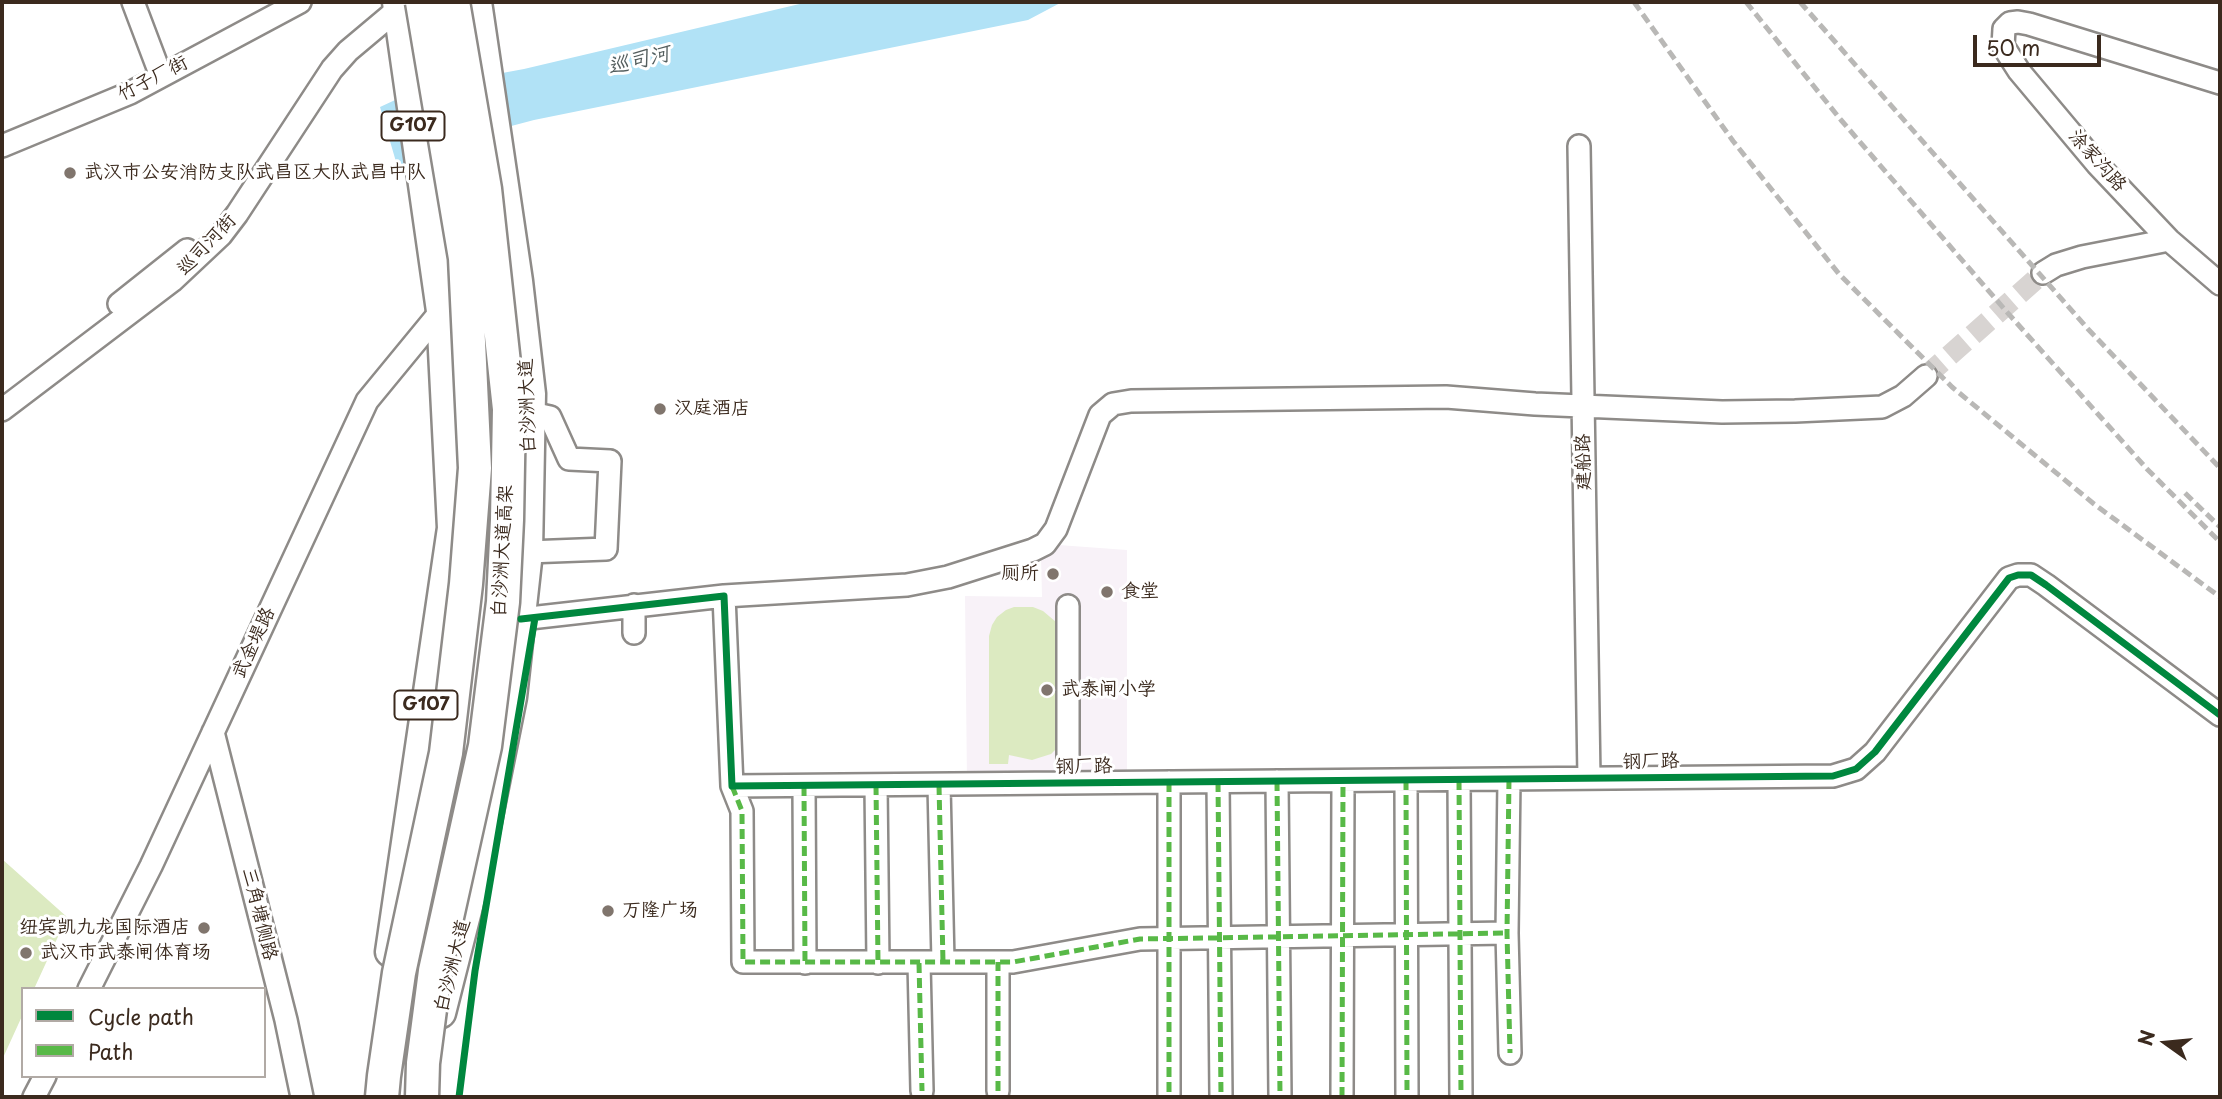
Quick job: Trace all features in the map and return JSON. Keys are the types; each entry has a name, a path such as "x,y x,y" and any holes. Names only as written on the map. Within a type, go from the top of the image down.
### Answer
{"highway":[{"name":"白沙洲大道高架","path":"421,1097 422,1063 435,971 485,746 503,602 507,520 507,395 485,189 453,2"},
{"name":"白沙洲大道高架","path":"383,1097 399,973 446,753 467,584 475,467 465,258 400,4"}],"main road":[{"name":"白沙洲大道","path":"421,1097 477,871 512,697 528,552 531,394 518,281 477,2"},
{"name":"G107","path":"369,1097 452,528 441,311 405,63 400,4"}],"street":[{"path":"133,2 161,76"},
{"name":"竹子厂街","path":"2,146 130,93 300,2"},
{"name":"巡司河街","path":"2,394 217,226 239,199 301,95 322,66 400,4"},
{"name":"巡司河街","path":"2,410 172,281 221,235 332,69 400,4"},
{"name":"涂家沟路","path":"2220,83 2029,24 2010,23 2004,29 2003,46 2019,71 2097,164 2169,240 2220,284"},
{"name":"建船路","path":"1579,146 1589,778"},
{"path":"2043,273 2056,265 2082,257 2169,240"},
{"path":"441,311 518,281"},
{"name":"武金堤路","path":"90,987 151,866 367,401 441,311"},
{"path":"520,619 724,596 907,585 948,577 1039,547 1045,544 1056,529 1100,415 1113,404 1131,401 1446,397 1722,412 1882,407 1903,396 1926,376"},
{"path":"528,552 606,549 610,461 569,459 550,417 531,413"},
{"name":"钢厂路","path":"732,786 1833,776 1856,769 1875,752 2009,578 2018,575 2031,575 2046,585 2220,715"},
{"path":"724,596 732,786 741,811 743,962 1013,962 1140,940 1507,933"},
{"path":"634,605 634,633"},
{"path":"1068,606 1068,783"},
{"name":"三角塘侧路","path":"213,732 286,1020 302,1097"},
{"path":"1509,779 1507,933 1510,1053"},
{"path":"1406,780 1407,1097"},
{"path":"1459,780 1461,1097"},
{"path":"1277,781 1280,1097"},
{"path":"1342,1097 1343,781"},
{"path":"1169,782 1169,1096"},
{"path":"1218,782 1221,1097"},
{"path":"876,785 878,963"},
{"path":"939,785 943,962"},
{"path":"804,786 805,963"},
{"path":"998,962 998,1091"},
{"path":"919,963 922,1091"},
{"path":"34,1097 44,1078"}],"shaded area":[{"name":"武泰闸小学","path":"1045,544 1127,550 1127,783 967,784 965,596 1042,597 1041,556"}],"green space":[{"path":"1014,607 1033,607 1043,611 1056,622 1060,630 1058,747 1051,754 1032,760 1009,755 1008,764 989,764 989,636 997,617"},
{"name":"武汉市武泰闸体育场","path":"2,859 67,917 35,987 21,987 21,1018 2,1060"}],"water":[{"name":"巡司河","path":"808,2 1062,2 1028,20 534,120 432,147 399,172 380,107 421,88 524,69"}],"tunnel":[{"path":"1926,376 2043,273"}],"railway":[{"path":"1634,2 1733,141 1839,274 1952,387 2094,504 2220,597"},
{"path":"1746,2 1841,120 2006,311 2147,469 2220,542"},
{"path":"1800,2 2088,329 2220,468"},
{"path":"2185,493 2220,527"}],"marked path":[{"path":"1509,779 1507,933 1510,1053"},
{"path":"1406,780 1407,1097"},
{"path":"1459,780 1461,1097"},
{"path":"1277,781 1280,1097"},
{"path":"1342,1097 1343,781"},
{"path":"1169,782 1169,1096"},
{"path":"1218,782 1221,1097"},
{"path":"876,785 878,963"},
{"path":"939,785 943,962"},
{"path":"732,786 742,811 743,962 1013,962 1140,939 1507,933"},
{"path":"804,786 805,963"},
{"path":"998,962 998,1091"},
{"path":"919,963 922,1091"}],"cycle path":[{"path":"521,619 724,596 732,786 1833,776 1856,769 1875,752 2009,578 2018,575 2031,575 2046,585 2220,715"},
{"path":"459,1097 475,971 535,618"}],"place":[{"name":"武汉市公安消防支队武昌区大队武昌中队","path":"70,173"},
{"name":"汉庭酒店","path":"660,409"},
{"name":"厕所","path":"1053,574"},
{"name":"食堂","path":"1107,592"},
{"name":"武泰闸小学","path":"1047,690"},
{"name":"万隆广场","path":"608,911"},
{"name":"纽宾凯九龙国际酒店","path":"204,928"},
{"name":"武汉市武泰闸体育场","path":"26,953"}]}
